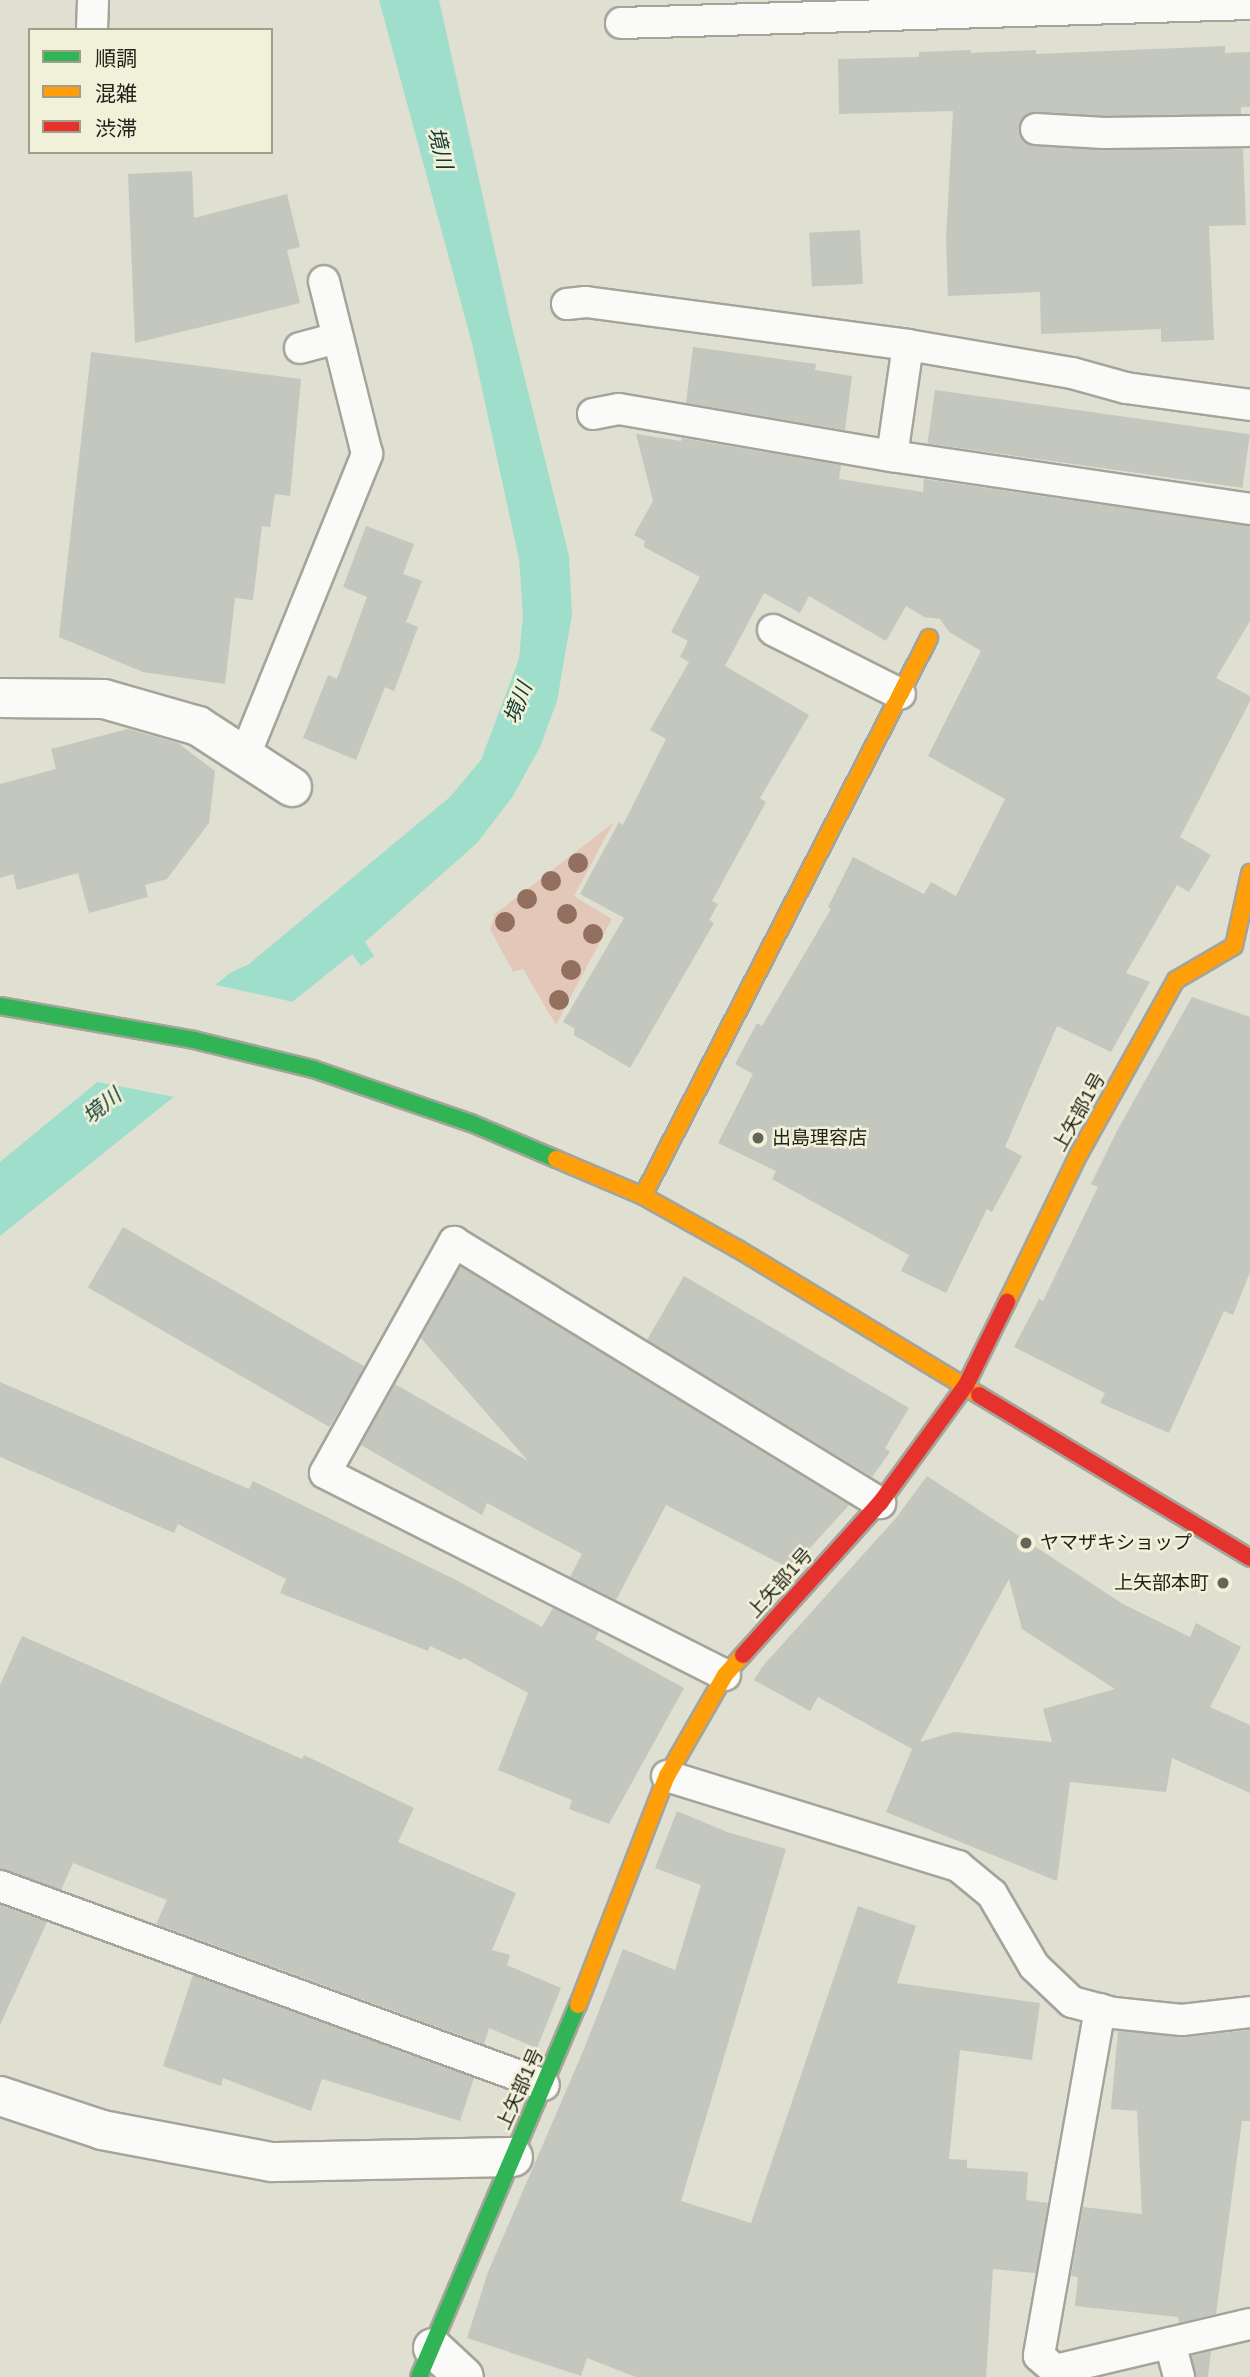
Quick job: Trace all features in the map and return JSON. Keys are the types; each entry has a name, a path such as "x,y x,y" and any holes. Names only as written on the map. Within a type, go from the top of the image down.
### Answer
{"street":[{"path":"643,1196 929,638"},
{"path":"0,698 104,699 198,726 292,787"},
{"name":"上矢部1号","path":"426,2363 544,2085 667,1776 725,1675 880,1503 966,1385 1079,1154 1175,981 1242,948 1250,873"},
{"path":"0,1006 94,1020 313,1069 471,1123 643,1196 738,1249 1250,1558"},
{"path":"0,2096 102,2130 272,2162 513,2157"},
{"path":"426,2363 464,2377"}],"lane":[{"path":"92,28 93,0"},
{"path":"621,23 1250,4"},
{"path":"1036,129 1104,133 1250,131"},
{"path":"245,755 367,453 324,281"},
{"path":"567,304 586,302 908,345 1072,373 1126,388 1250,405"},
{"path":"300,348 338,338"},
{"path":"892,456 908,345"},
{"path":"593,414 619,409 892,456 1250,509"},
{"path":"772,630 900,694"},
{"path":"725,1675 325,1474 454,1242 880,1503"},
{"path":"667,1776 958,1866 992,1894 1034,1966 1072,2002 1100,2009 1182,2020 1250,2012"},
{"path":"0,1886 544,2085"},
{"path":"1100,2009 1039,2356 1055,2370 1250,2324"},
{"path":"1170,2343 1179,2377"}],"shaded area":[{"path":"613,823 574,896 612,919 556,1025 523,969 513,972 490,929 495,914"}],"water":[{"name":"境川","path":"379,0 439,0 511,323 569,556 572,614 557,701 540,747 513,796 477,843 365,942 374,956 361,966 352,954 0,1236 0,1162 230,973 249,964 450,797 481,760 519,659 523,615 519,559 472,343"}],"pier":[{"path":"212,984 298,1003 180,1098 92,1081"}],"building":[{"path":"1225,46 1225,53 1250,52 1250,107 1241,107 1241,114 1104,116 1037,112 1022,119 1019,129 1026,143 1035,146 1104,150 1243,149 1246,225 1209,226 1214,340 1161,342 1161,329 1041,334 1040,292 948,296 946,239 953,111 839,114 838,59 919,57 919,52 971,50 971,53 1036,50 1036,54"},
{"path":"192,171 194,218 287,194 300,247 287,250 300,303 135,343 128,174"},
{"path":"860,230 863,284 812,287 809,233"},
{"path":"693,347 816,364 815,370 852,376 845,430 686,403"},
{"path":"91,352 301,379 290,496 275,494 270,527 262,526 253,600 235,598 225,684 143,672 59,637"},
{"path":"935,390 1250,434 1242,488 927,443"},
{"path":"636,434 681,441 682,438 841,465 839,479 923,492 924,479 1250,526 1250,621 1216,678 1250,696 1250,701 1180,837 1211,855 1189,892 1177,885 1126,973 1150,982 1111,1052 1057,1026 1005,1147 1022,1156 992,1212 987,1209 946,1293 901,1271 909,1255 772,1179 776,1171 718,1143 753,1074 735,1064 757,1023 762,1026 831,909 828,907 853,857 924,894 931,882 956,896 1005,799 928,756 981,651 949,632 940,619 924,617 906,606 886,641 809,596 800,613 764,593 725,666 809,715 760,798 766,802 712,901 718,904 709,920 714,923 630,1068 574,1035 574,1028 563,1022 624,918 580,894 619,822 623,825 666,739 650,730 689,662 680,657 688,641 671,632 700,577 644,547 645,541 634,535 653,501"},
{"path":"366,526 414,544 403,574 422,581 406,622 418,627 394,691 385,687 356,760 303,738 328,675 337,679 367,597 343,587"},
{"path":"128,729 178,743 215,771 209,823 167,879 145,885 148,897 89,913 78,873 17,890 13,874 0,878 0,784 56,769 51,749"},
{"path":"1192,997 1250,1017 1250,1272 1233,1315 1224,1311 1169,1433 1100,1403 1105,1393 1014,1347 1039,1299 1043,1301 1098,1187 1091,1184 1118,1129"},
{"path":"123,1227 365,1366 330,1427 88,1288"},
{"path":"460,1266 849,1505 791,1569 666,1505 616,1600 570,1577 582,1554 487,1503 482,1515 361,1445 395,1384 528,1461 421,1338"},
{"path":"684,1276 909,1408 885,1448 890,1452 872,1477 647,1340"},
{"path":"0,1382 249,1489 253,1481 456,1580 542,1627 553,1608 599,1631 595,1639 684,1688 609,1824 569,1809 572,1800 498,1770 528,1693 464,1658 460,1660 430,1646 428,1651 280,1593 286,1579 178,1524 174,1533 0,1457"},
{"path":"927,1476 1123,1604 1190,1637 1196,1623 1241,1647 1210,1707 1250,1725 1250,1793 1172,1758 1166,1792 1070,1782 1057,1881 886,1812 912,1749 818,1697 810,1711 754,1680 762,1667 896,1518","holes":["1009,1579 1022,1629 1115,1689 1043,1709 1052,1742 954,1732 920,1742"]},
{"path":"22,1636 302,1759 304,1755 414,1808 398,1842 516,1893 492,1950 510,1955 507,1965 561,1988 537,2048 489,2028 484,2044 156,1924 167,1900 73,1863 61,1890 0,1869 0,1685"},
{"path":"677,1811 727,1832 786,1849 681,2201 751,2223 858,1906 916,1926 897,1983 1040,2003 1032,2060 960,2050 949,2159 967,2160 967,2168 1028,2172 1026,2200 1048,2203 1036,2273 993,2269 986,2377 636,2377 587,2358 581,2376 467,2338 488,2272 584,2049 623,1949 675,1970 701,1885 655,1868"},
{"path":"0,1905 47,1922 0,2025"},
{"path":"193,1975 474,2078 460,2121 322,2079 311,2111 223,2078 221,2086 163,2066"},
{"path":"1250,2030 1250,2121 1242,2121 1216,2314 1179,2323 1178,2317 1075,2306 1078,2277 1071,2276 1083,2207 1142,2214 1137,2111 1111,2109 1118,2031 1184,2037"},
{"path":"1211,2351 1208,2377 1196,2377 1191,2356"}],"traffic: fast":[{"path":"0,1006 194,1040 313,1069 471,1123 556,1159"},
{"path":"419,2377 578,2005"}],"traffic: slow":[{"path":"643,1196 929,638"},
{"path":"1007,1302 1079,1154 1176,980 1234,946 1250,873"},
{"path":"556,1159 643,1196 738,1249 979,1395"},
{"path":"578,2005 667,1776 725,1675 743,1655"}],"traffic: jam":[{"path":"743,1655 880,1503 966,1385 1007,1302"},
{"path":"979,1395 1250,1558"}],"place":[{"name":"出島理容店","path":"758,1138"},
{"name":"ヤマザキショップ","path":"1026,1543"},
{"name":"上矢部本町","path":"1223,1583"}]}
